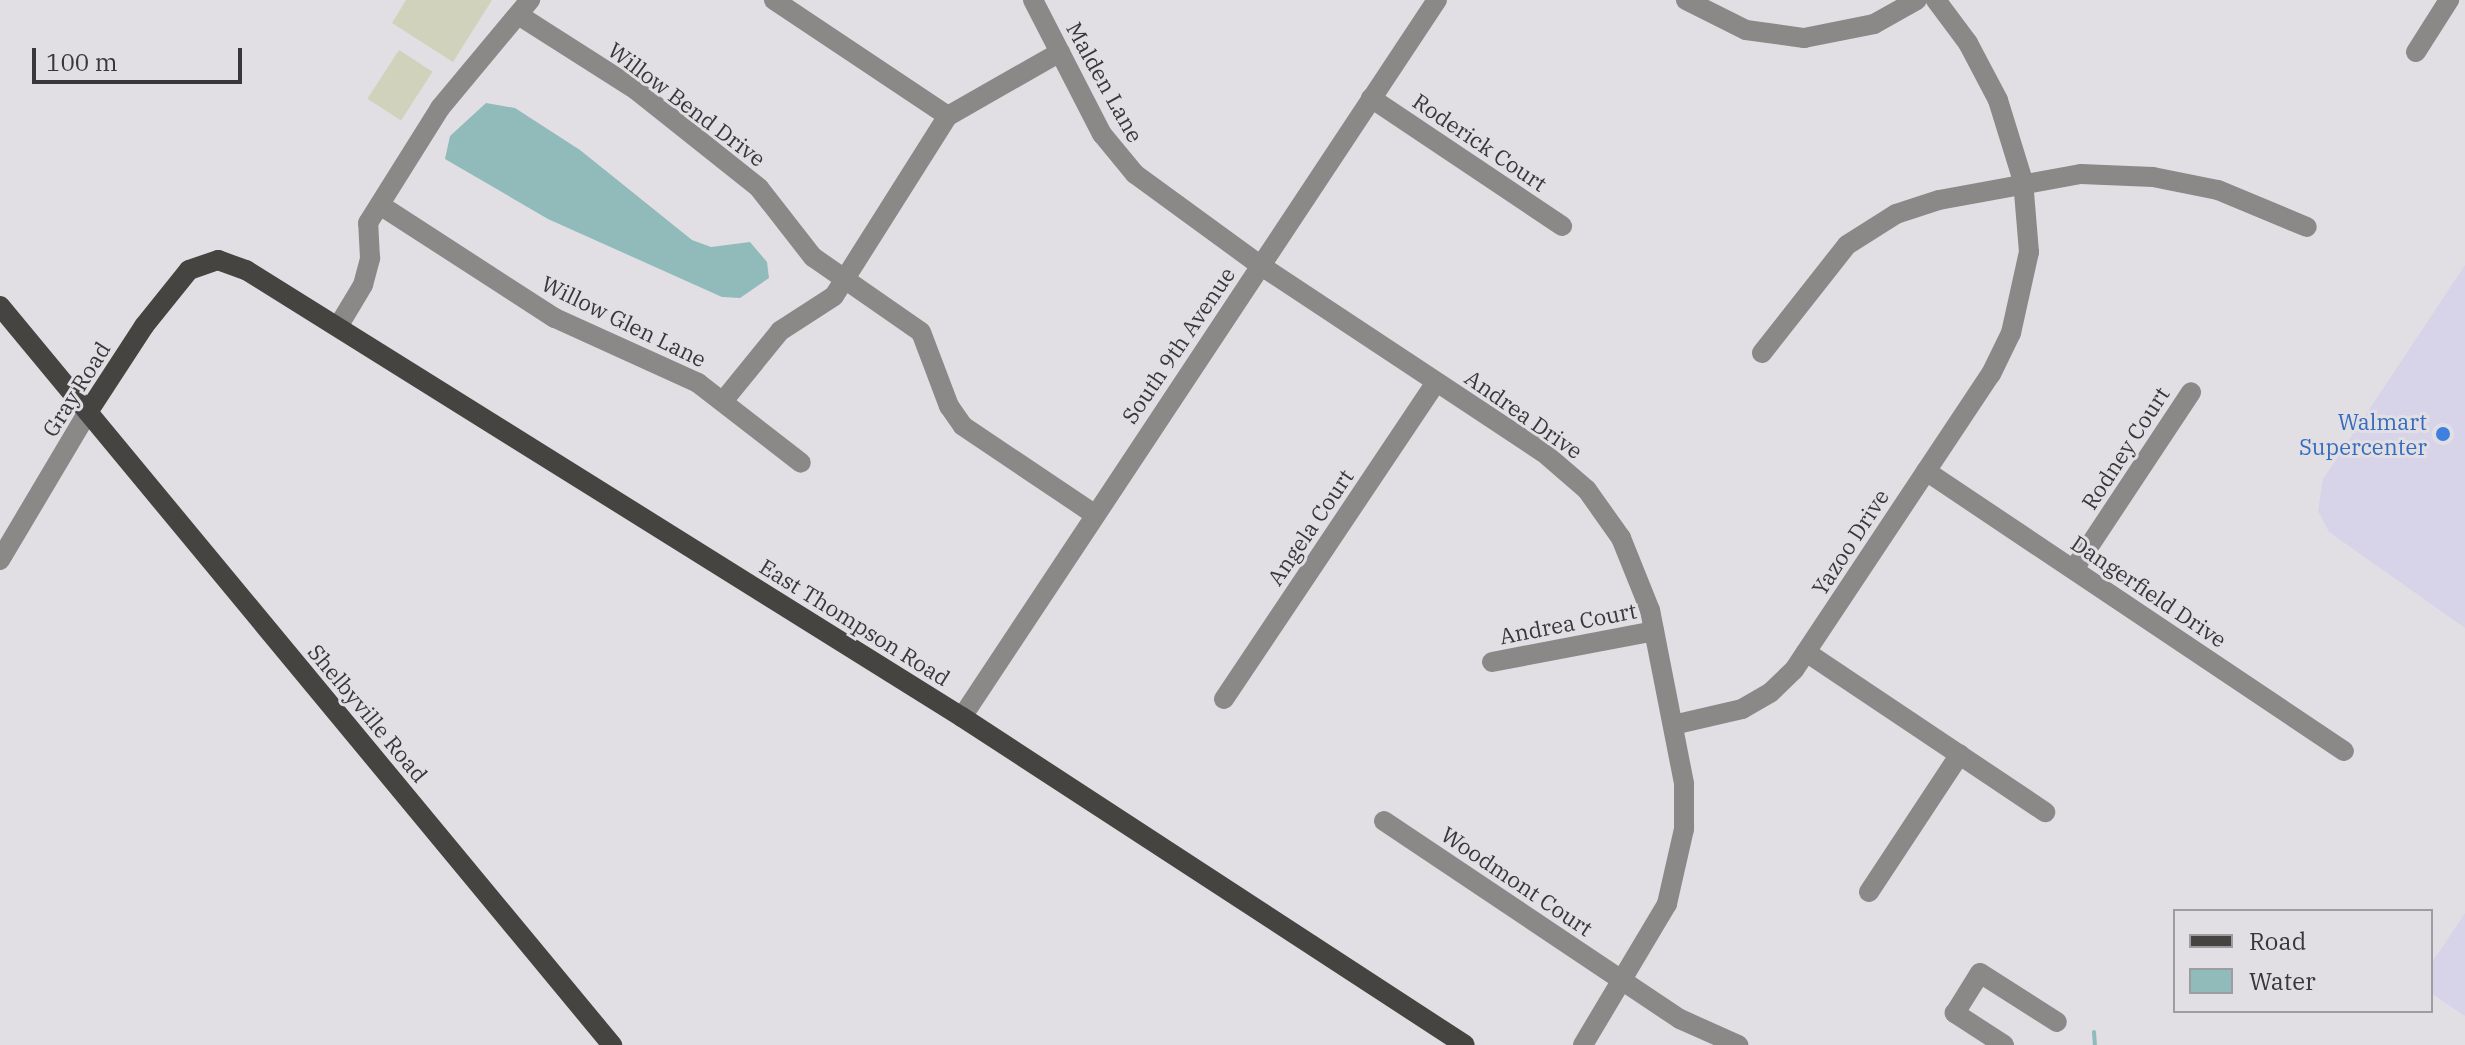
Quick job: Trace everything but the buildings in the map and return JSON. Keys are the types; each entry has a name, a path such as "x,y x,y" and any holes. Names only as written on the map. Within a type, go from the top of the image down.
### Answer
{"main road":[{"name":"East Thompson Road","path":"210,261 246,270 339,325 962,717 1465,1045"},
{"name":"Gray Road","path":"88,412 179,280 210,261"},
{"path":"0,306 88,412"},
{"name":"Shelbyville Road","path":"88,412 612,1045"}],"street":[{"path":"774,0 948,116"},
{"name":"Malden Lane","path":"1033,0 1122,161 1166,200 1260,265"},
{"name":"South 9th Avenue","path":"962,717 1437,0"},
{"path":"1686,0 1746,30 1804,38 1862,28 1917,0"},
{"name":"Yazoo Drive","path":"1673,725 1754,703 1785,680 1991,374 2020,309 2029,252 2023,181 1998,100 1968,43 1936,0"},
{"path":"2416,52 2449,0"},
{"path":"339,325 363,285 370,258 368,223 440,108 525,8"},
{"name":"Willow Bend Drive","path":"525,8 636,90 759,188 798,243 921,332 949,406 963,426 1094,514"},
{"path":"724,400 780,331 829,301 948,116 1060,52"},
{"name":"Roderick Court","path":"1371,98 1562,226"},
{"path":"1762,353 1828,264 1857,237 1896,214 2023,181 2081,174 2153,177 2230,194 2307,227"},
{"name":"Willow Glen Lane","path":"380,205 555,318 687,376 724,400 801,463"},
{"name":"Andrea Drive","path":"1260,265 1543,452 1595,500 1635,567 1654,631 1673,725"},
{"name":"Angela Court","path":"1224,699 1436,382"},
{"name":"Rodney Court","path":"2074,569 2191,392"},
{"name":"Gray Road","path":"0,560 88,412"},
{"name":"Dangerfield Drive","path":"1926,471 2344,751"},
{"name":"Andrea Court","path":"1492,662 1654,631"},
{"path":"1806,652 2045,812"},
{"path":"1583,1045 1624,981 1667,904 1681,854 1684,784 1673,725"},
{"path":"1869,892 1960,754"},
{"name":"Woodmont Court","path":"1384,821 1680,1019 1738,1045"},
{"path":"2004,1045 1955,1013 1980,973 2057,1022"}],"shaded area":[{"path":"2465,265 2465,628 2329,532 2318,511 2323,479"},
{"path":"2465,913 2465,1016 2433,994 2433,961"}],"green space":[{"path":"406,0 492,0 453,62 392,23"},
{"path":"399,50 433,72 401,120 367,99"}],"water":[{"path":"486,103 515,108 580,150 692,240 711,247 750,242 767,262 769,278 740,298 722,297 548,219 445,159 450,136"}],"waterway":[{"path":"2094,1032 2095,1045"}],"place":[{"name":"Walmart Supercenter","path":"2443,434"}]}
